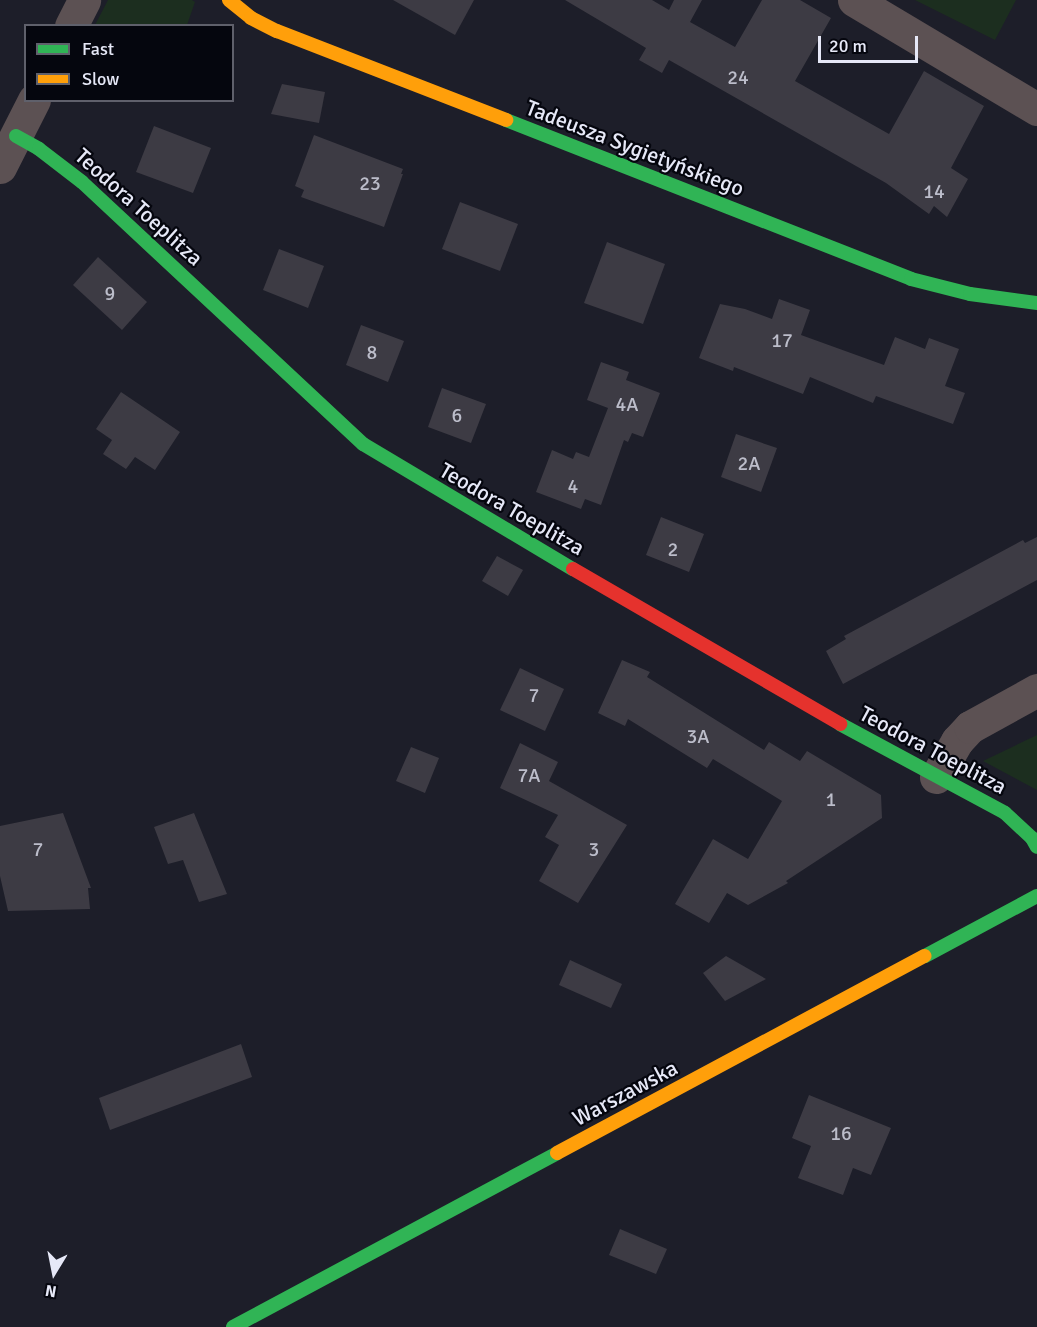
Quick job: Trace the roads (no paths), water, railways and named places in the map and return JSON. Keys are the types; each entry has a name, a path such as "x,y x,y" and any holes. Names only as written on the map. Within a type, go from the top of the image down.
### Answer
{"street":[{"path":"72,24 84,0"},
{"name":"Tadeusza Sygietyńskiego","path":"229,0 251,18 278,31 911,279 970,294 1037,303"},
{"path":"854,0 1037,109"},
{"path":"0,166 33,102"},
{"name":"Teodora Toeplitza","path":"16,136 39,149 82,182 363,444 378,455 899,758 1005,813 1032,838 1037,847"},
{"path":"936,777 957,741 970,727 1037,690"},
{"name":"Warszawska","path":"233,1327 1037,896"}]}
